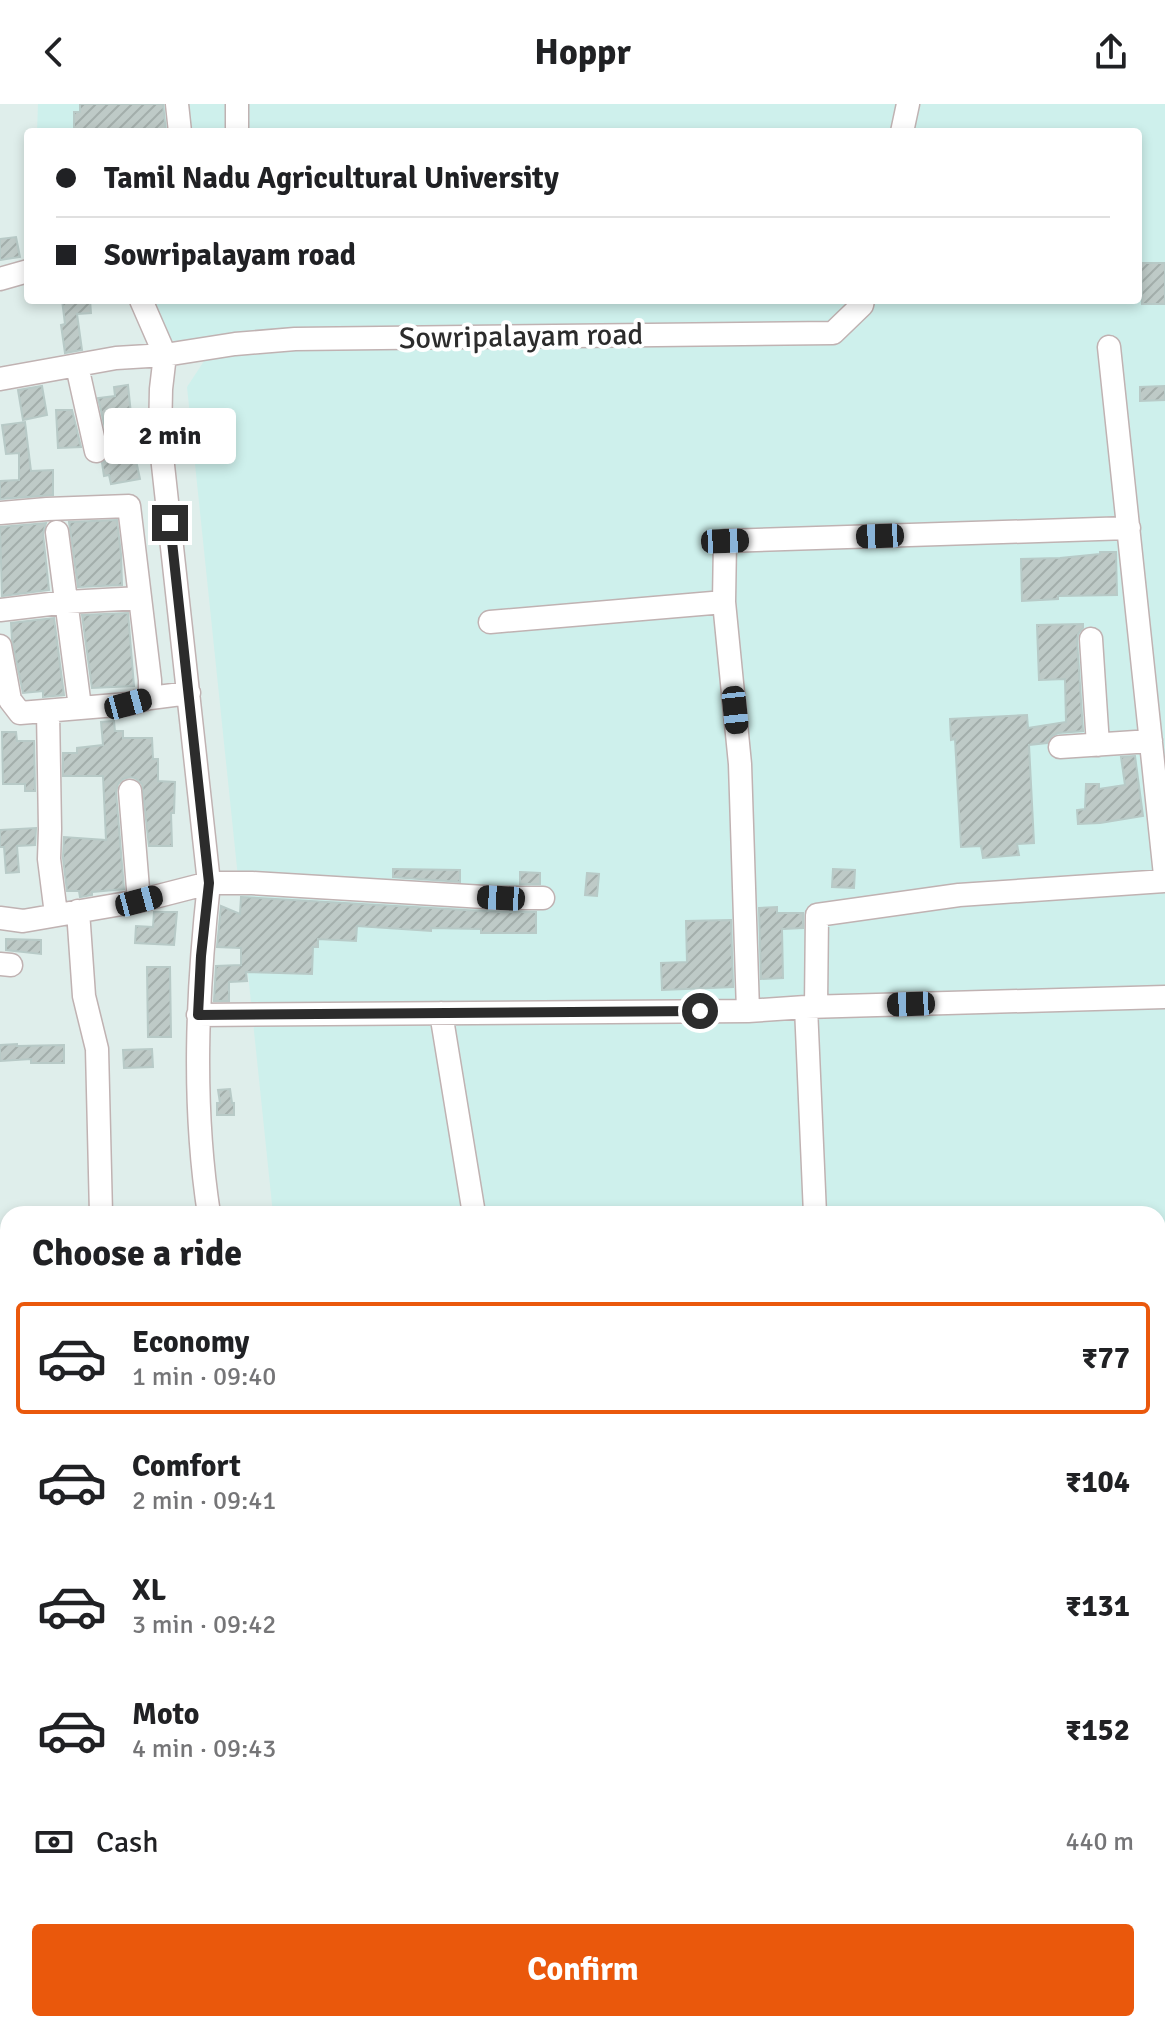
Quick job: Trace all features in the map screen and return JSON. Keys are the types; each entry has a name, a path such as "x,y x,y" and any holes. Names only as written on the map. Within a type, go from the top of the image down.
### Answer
{"street":[{"path":"177,104 180,128"},
{"path":"237,104 237,128"},
{"path":"903,128 908,104"},
{"path":"0,279 24,272"},
{"path":"143,304 165,355 160,438 209,883 198,1015 199,1098 208,1206"},
{"name":"Sowripalayam road","path":"0,379 116,358 295,339 833,333 862,304"},
{"path":"1109,347 1155,728 1165,875"},
{"path":"77,366 96,451"},
{"path":"0,513 129,506 150,698"},
{"path":"748,1011 740,764 724,602 725,541 1129,528"},
{"path":"57,532 80,707"},
{"path":"0,610 140,598"},
{"path":"490,622 724,602"},
{"path":"1091,639 1098,745"},
{"path":"0,646 10,700 20,713 128,704 189,693"},
{"path":"48,711 49,859 67,913 97,1049 101,1206"},
{"path":"1060,747 1098,745 1155,728"},
{"path":"130,791 139,901"},
{"path":"815,1206 811,1006 817,915 959,895 1165,881"},
{"path":"0,918 23,921 139,901 209,883 543,898"},
{"path":"198,1015 748,1011 811,1006 1165,997"},
{"path":"441,1013 473,1206"}],"shaded area":[{"path":"38,104 1165,104 1165,1206 272,1206 187,387 206,358 155,331 145,304 1142,304 1142,128 37,128"}],"building":[{"path":"80,104 163,104 166,128 74,128 74,112 80,112"},
{"path":"16,237 20,257 0,260 0,239"},
{"path":"1142,263 1165,263 1165,304 1142,304"},
{"path":"62,304 90,304 91,313 77,314 82,350 65,353 61,325 65,324"},
{"path":"128,385 131,414 126,414 140,479 111,484 109,475 104,476 102,463 108,458 110,449 98,398 115,396 114,387"},
{"path":"42,386 47,415 23,420 18,390"},
{"path":"1165,386 1165,400 1140,401 1140,387"},
{"path":"56,410 72,410 81,447 58,448"},
{"path":"25,422 31,471 53,470 53,495 0,499 0,481 19,480 19,453 6,454 2,425"},
{"path":"117,520 122,585 78,587 69,522"},
{"path":"46,523 43,534 49,590 2,596 0,527"},
{"path":"1116,552 1117,595 1058,596 1058,599 1022,601 1021,559 1060,558"},
{"path":"128,613 134,686 92,688 82,615"},
{"path":"54,618 64,695 43,697 43,691 23,693 11,623"},
{"path":"1083,624 1077,640 1083,731 1058,733 1047,743 1029,745 1034,843 1017,844 1019,855 983,858 981,846 961,847 955,739 951,740 950,719 1027,715 1028,728 1066,722 1065,679 1039,680 1037,625"},
{"path":"114,721 115,731 123,731 123,738 152,738 153,759 158,759 158,781 175,782 174,813 171,813 172,846 149,846 142,784 135,778 123,779 116,792 124,889 92,892 92,895 80,897 79,891 67,891 64,837 106,840 103,776 63,776 63,753 77,753 77,748 103,745 101,722"},
{"path":"2,732 16,732 17,741 34,741 35,791 25,791 25,784 3,784"},
{"path":"1135,756 1143,816 1078,824 1077,810 1085,809 1086,784 1099,784 1099,789 1125,785 1121,757"},
{"path":"36,828 35,845 17,846 19,872 6,873 0,830"},
{"path":"393,869 460,870 460,882 393,877"},
{"path":"833,869 855,870 854,888 832,887"},
{"path":"520,872 540,873 540,884 520,884"},
{"path":"587,873 599,874 597,896 585,895"},
{"path":"241,897 536,912 536,933 357,926 356,941 318,939 318,947 313,947 312,974 246,972 247,981 229,982 229,1001 214,1001 216,966 241,965 241,948 217,947 221,906 240,914"},
{"path":"777,907 777,913 803,913 803,928 782,929 783,978 761,979 759,908"},
{"path":"154,912 177,912 174,945 135,943 136,926 153,927"},
{"path":"731,920 733,987 662,990 661,963 687,962 686,921"},
{"path":"6,939 41,940 41,954 6,950"},
{"path":"147,967 170,967 171,1037 148,1037"},
{"path":"0,1045 64,1045 64,1063 31,1063 31,1059 0,1061"},
{"path":"152,1049 153,1067 124,1068 123,1050"},
{"path":"230,1089 234,1115 217,1115 217,1103 220,1103 218,1090"}],"route":[{"path":"170,523 209,883 198,1015 700,1011"}]}
